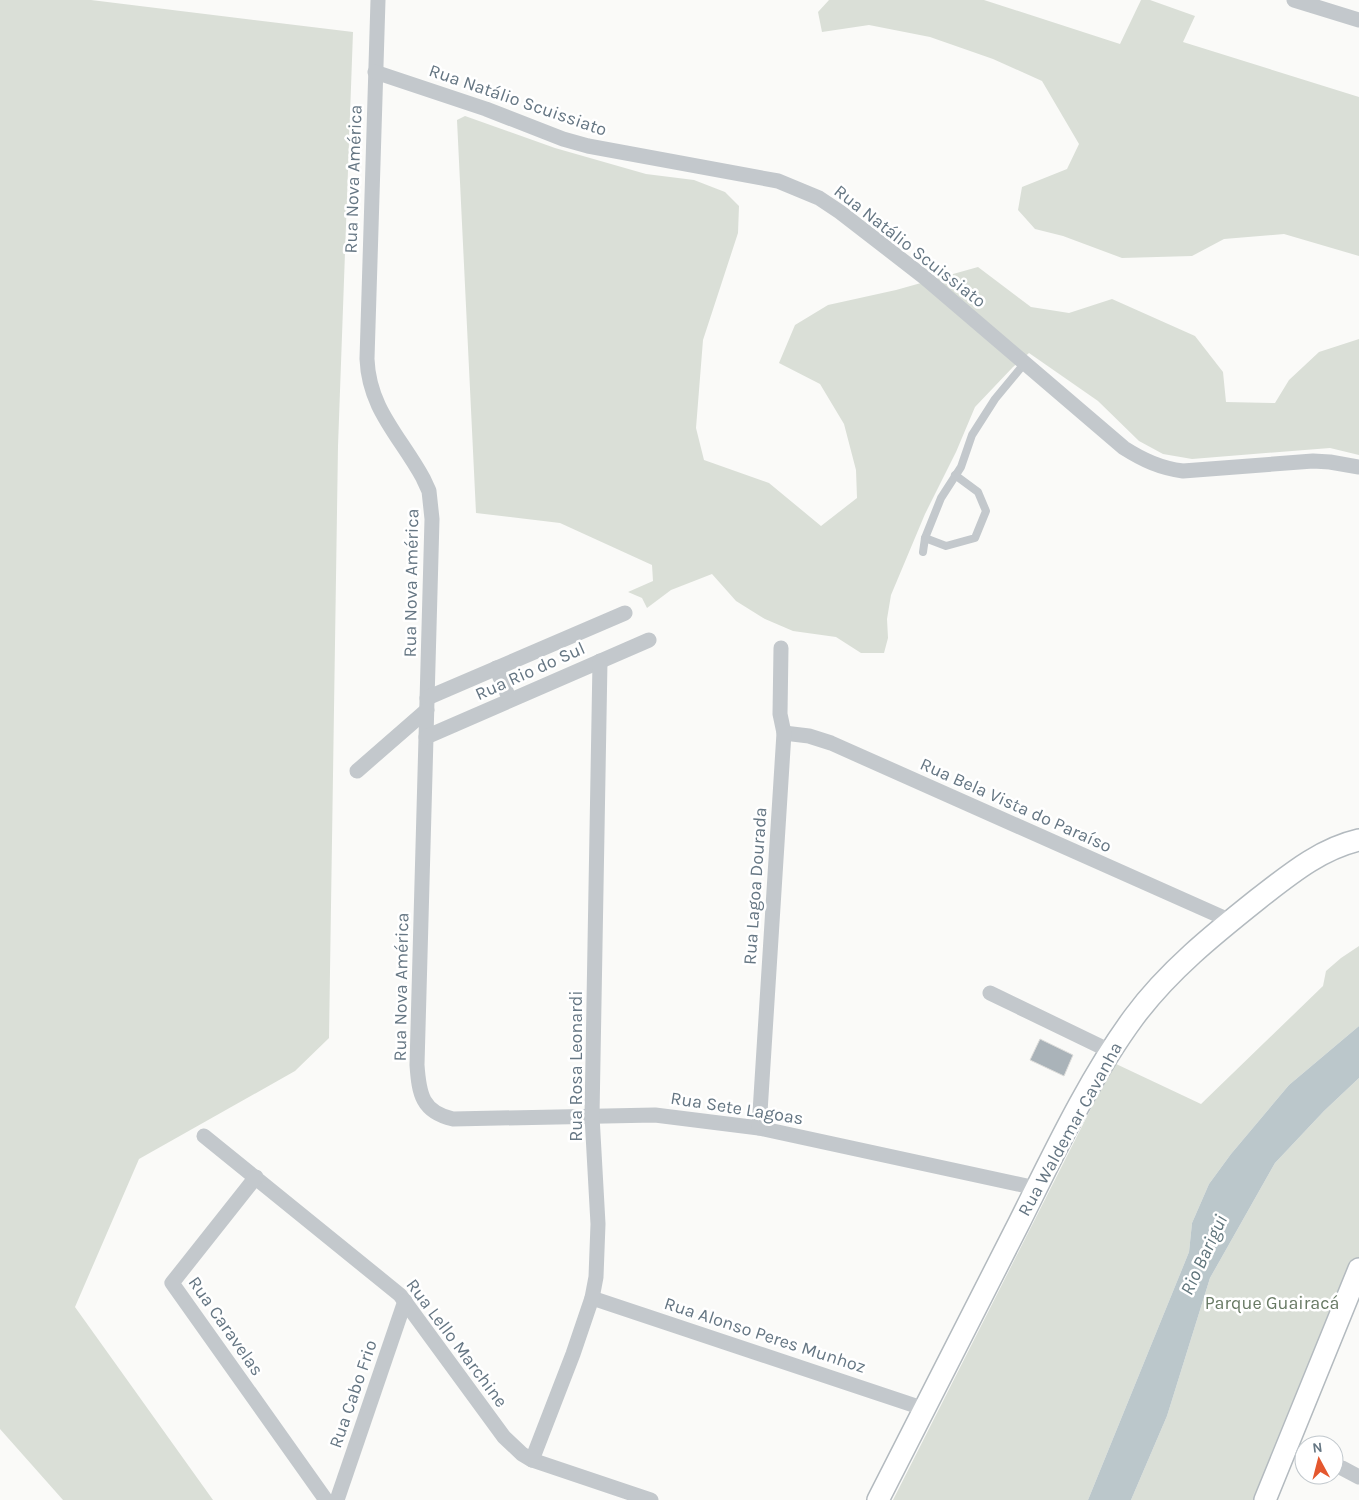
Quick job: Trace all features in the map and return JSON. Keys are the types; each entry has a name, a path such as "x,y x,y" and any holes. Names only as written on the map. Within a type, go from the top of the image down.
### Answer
{"street":[{"name":"Rua Nova América","path":"378,0 368,376 377,406 424,478 430,497 432,519 417,1065 421,1091 430,1108"},
{"path":"1294,0 1359,20"},
{"name":"Rua Natálio Scuissiato","path":"375,72 499,114 563,139 588,146 778,181 819,198 910,266 1124,448 1141,458 1168,469 1183,472 1202,471 1313,461 1330,462 1359,468"},
{"name":"Rua Rio do Sul","path":"357,771 427,704 496,668 625,613"},
{"name":"Rua Rio do Sul","path":"426,737 649,640"},
{"name":"Rua Lagoa Dourada","path":"759,1128 784,732 780,714 781,648"},
{"name":"Rua Rosa Leonardi","path":"532,1460 562,1384 592,1298 598,1250 592,1116 600,661"},
{"path":"496,668 510,700"},
{"name":"Rua Bela Vista do Paraíso","path":"784,732 809,736 831,743 1231,920"},
{"name":"Rua Waldemar Cavanha","path":"878,1500 1095,1076 1134,1017 1183,963 1231,920 1319,855 1345,843 1359,840"},
{"path":"990,993 1110,1051"},
{"name":"Rua Sete Lagoas","path":"430,1108 442,1117 466,1120 655,1115 759,1128 1036,1188"},
{"name":"Rua Lello Marchine","path":"204,1136 393,1288 405,1301 504,1438 522,1454 532,1460 651,1500"},
{"name":"Rua Caravelas","path":"256,1177 172,1282 326,1500"},
{"path":"1265,1500 1359,1269"},
{"name":"Rua Alonso Peres Munhoz","path":"592,1298 925,1409"},
{"name":"Rua Cabo Frio","path":"337,1500 405,1301"},
{"path":"1344,1469 1359,1477"}],"lane":[{"path":"923,552 925,538 941,498 961,467 972,435 995,399 1024,364"},
{"path":"925,538 946,546 975,538 986,511 978,492 955,475"}],"green space":[{"path":"0,0 91,0 353,32 338,446 329,1038 295,1071 139,1159 75,1307 213,1500 63,1500 0,1429"},
{"path":"829,0 984,0 1120,44 1141,0 1150,0 1195,16 1183,42 1359,97 1359,256 1284,234 1224,239 1192,256 1122,258 1063,236 1035,229 1018,210 1022,187 1067,169 1079,144 1042,81 993,59 930,37 869,25 822,32 818,12"},
{"path":"465,116 555,148 646,174 694,180 725,192 739,206 738,233 703,340 696,428 704,460 769,483 821,526 857,498 856,470 844,424 820,384 779,363 795,325 828,305 896,290 978,267 1031,307 1069,313 1112,299 1195,336 1223,372 1226,402 1275,403 1289,380 1319,352 1359,339 1359,455 1330,448 1192,459 1163,454 1139,441 1098,401 1029,353 975,407 956,452 925,514 891,595 887,619 888,638 884,653 861,653 836,637 793,631 765,619 736,601 712,574 671,590 647,608 642,598 628,592 653,581 652,565 560,523 476,513 457,120"},
{"path":"1359,946 1359,1026 1289,1085 1231,1154 1209,1184 1192,1223 1189,1252 1088,1500 893,1500 1114,1063 1201,1104 1323,986 1326,971"},
{"name":"Parque Guairacá","path":"1359,1078 1359,1258 1262,1500 1131,1500 1167,1416 1210,1278 1275,1163 1324,1111"}],"water":[{"name":"Rio Barigui","path":"1359,1026 1359,1078 1324,1111 1275,1163 1210,1278 1167,1416 1131,1500 1088,1500 1189,1252 1192,1223 1209,1184 1231,1154 1289,1085"}],"building":[{"path":"1040,1039 1073,1055 1064,1076 1030,1060"}]}
